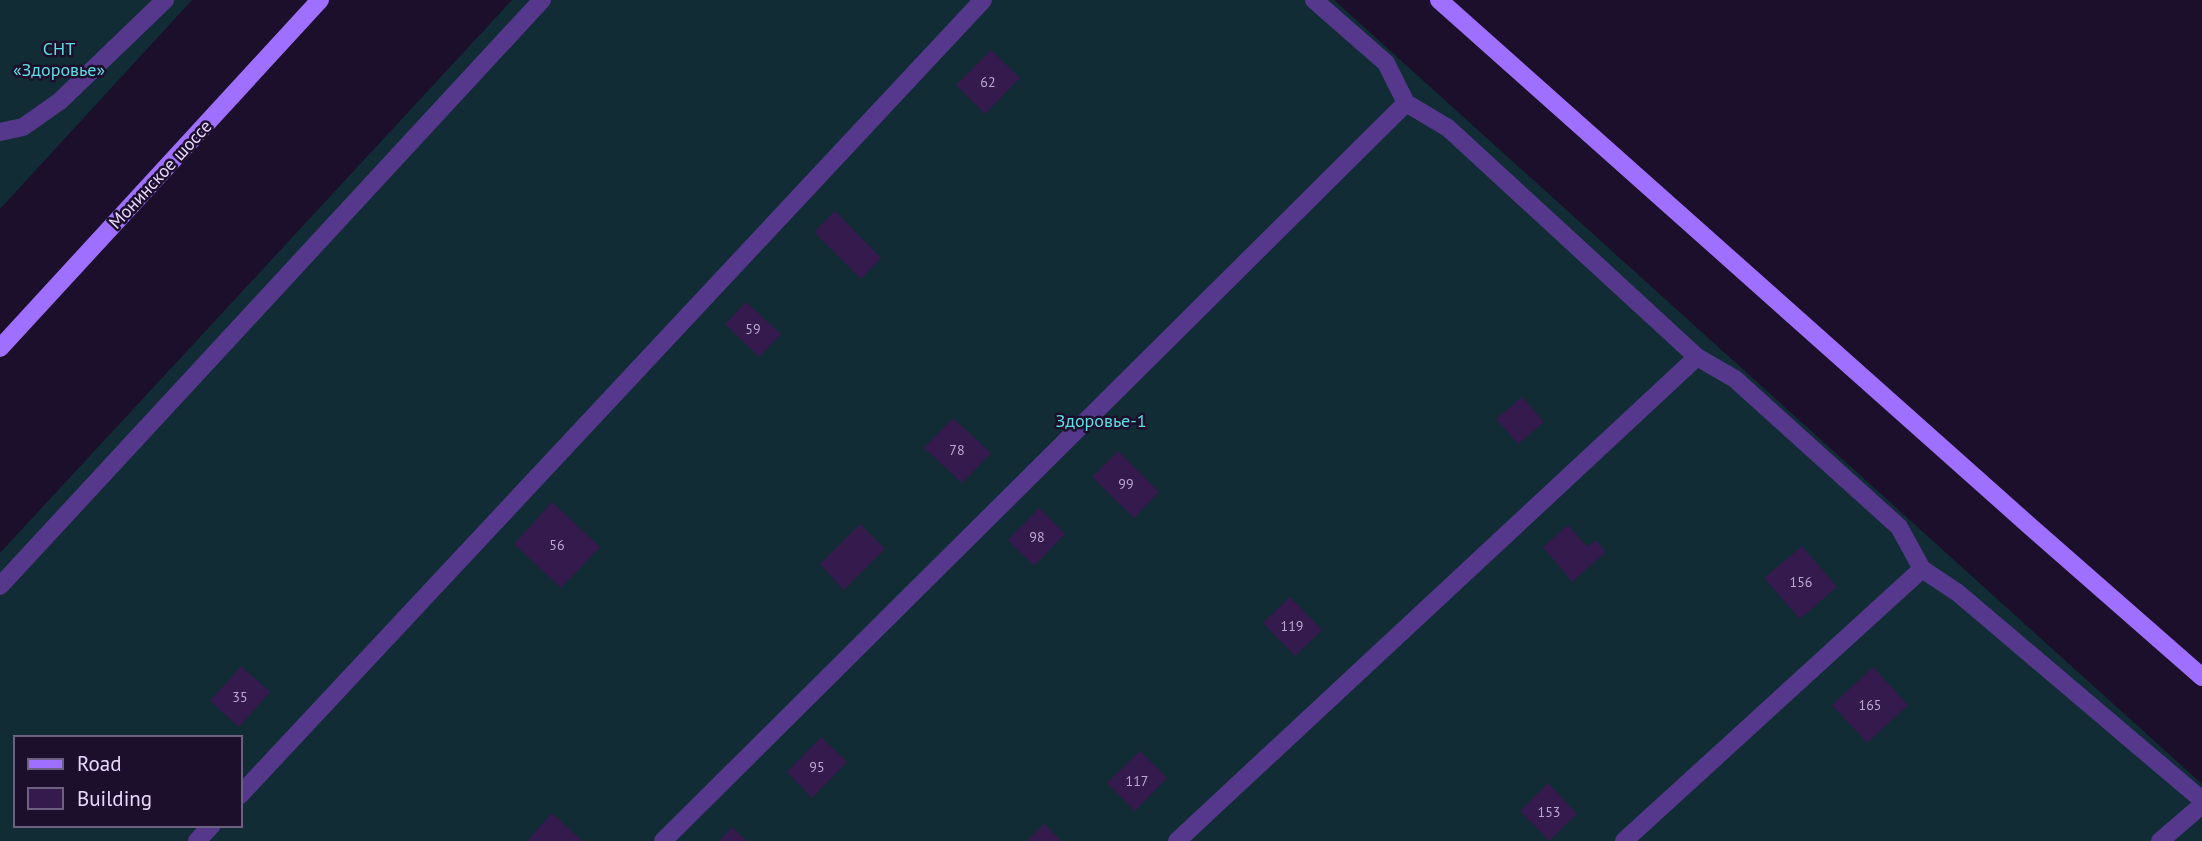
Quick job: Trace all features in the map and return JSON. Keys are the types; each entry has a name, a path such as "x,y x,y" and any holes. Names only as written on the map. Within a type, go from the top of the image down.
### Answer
{"main road":[{"name":"Монинское шоссе","path":"0,348 320,0"},
{"path":"1439,0 2202,677"}],"lane":[{"path":"0,132 23,127 60,101 165,0"},
{"path":"0,586 542,0"},
{"path":"242,793 983,0"},
{"path":"1314,0 1386,63 1406,103 1448,128 1697,356 1735,379 1899,527 1922,569 1958,593 2202,802 2160,841"},
{"path":"663,841 1406,103"},
{"path":"1177,841 1697,356"},
{"path":"1624,841 1922,569"},
{"path":"197,841 210,827"}],"green space":[{"name":"СНТ «Здоровье»","path":"0,0 192,0 0,209"},
{"name":"Здоровье-1","path":"512,0 1334,0 2202,784 2202,841 0,841 0,553"}],"building":[{"path":"991,50 1020,78 985,114 956,85"},
{"path":"835,211 881,258 861,279 814,232"},
{"path":"746,302 781,334 759,357 725,324"},
{"path":"1522,397 1544,422 1518,444 1496,419"},
{"path":"953,418 991,453 962,483 924,448"},
{"path":"1118,451 1159,492 1134,518 1092,477"},
{"path":"552,502 600,547 561,588 514,544"},
{"path":"1039,508 1065,534 1034,566 1008,540"},
{"path":"860,524 885,549 844,590 820,564"},
{"path":"1568,525 1587,547 1596,540 1606,552 1572,582 1543,547"},
{"path":"1802,546 1837,587 1800,619 1764,578"},
{"path":"1290,597 1322,630 1295,656 1263,623"},
{"path":"241,666 270,692 239,727 210,701"},
{"path":"1873,667 1908,705 1867,743 1832,705"},
{"path":"821,737 847,762 812,798 787,772"},
{"path":"1140,751 1167,778 1135,811 1107,783"},
{"path":"1548,783 1577,814 1549,841 1520,811"},
{"path":"552,813 582,841 527,841"},
{"path":"1044,824 1061,841 1027,841"},
{"path":"732,827 747,841 719,841"}]}
